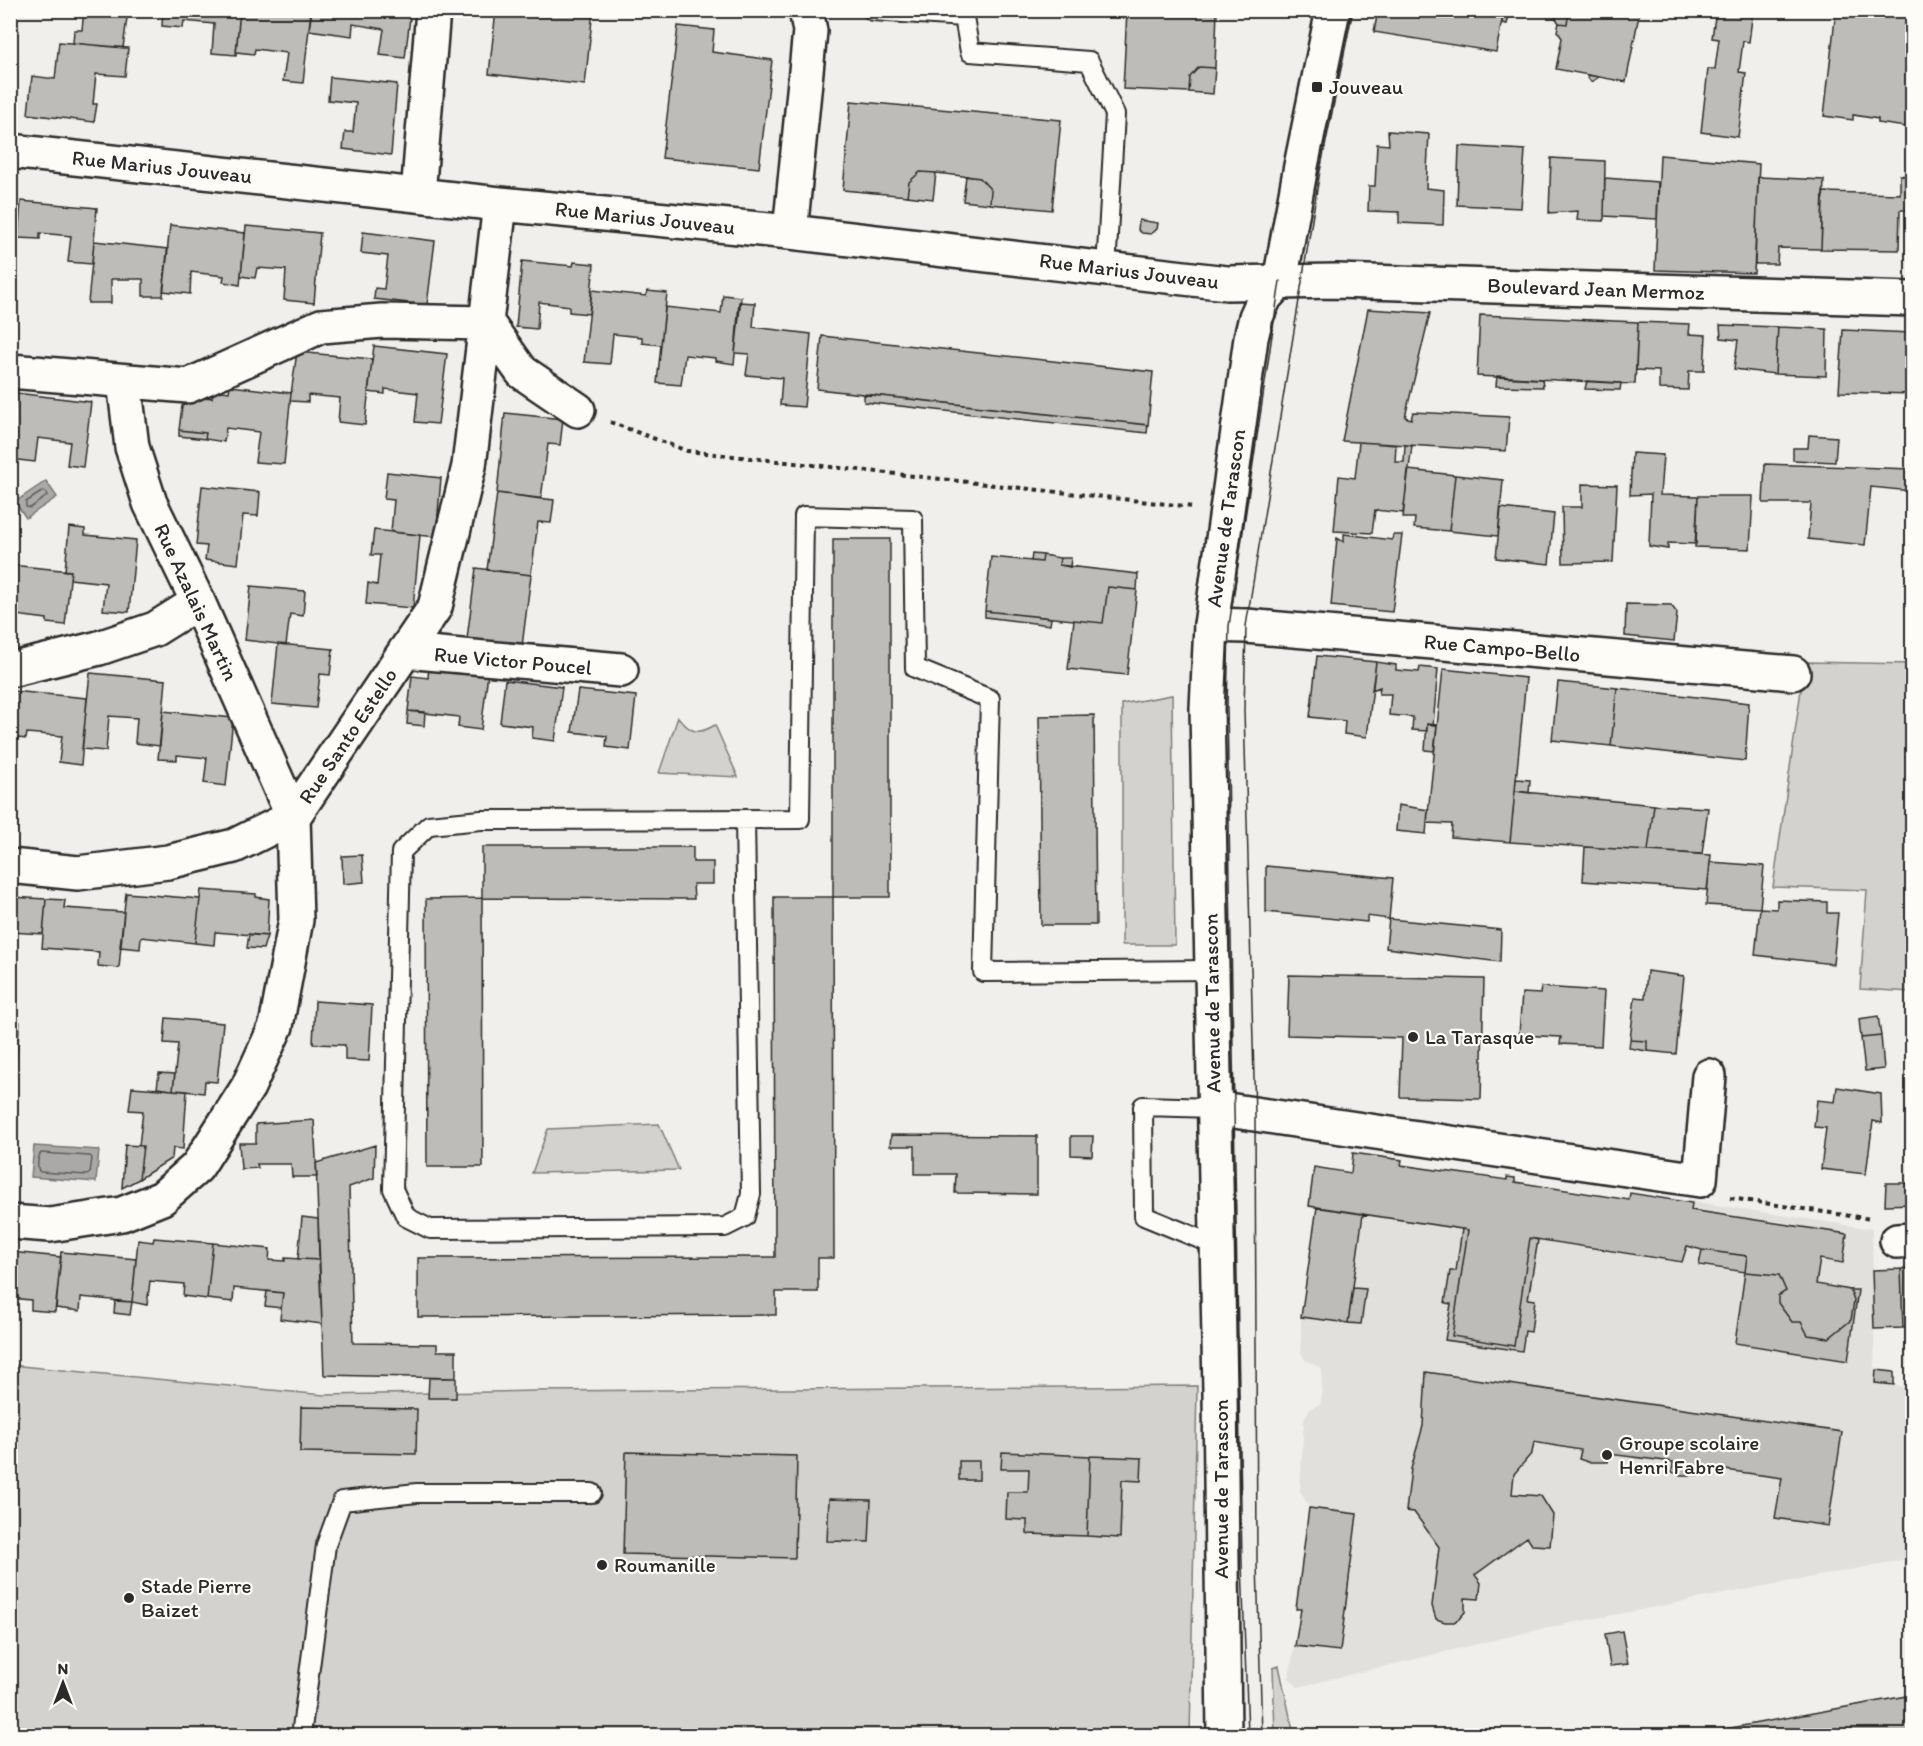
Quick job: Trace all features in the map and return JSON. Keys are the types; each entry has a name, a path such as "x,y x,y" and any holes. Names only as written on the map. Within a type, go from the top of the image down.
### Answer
{"street":[{"path":"418,195 433,10"},
{"path":"790,232 810,31 806,10"},
{"path":"1280,281 1300,166 1333,10"},
{"name":"Rue Marius Jouveau","path":"10,151 500,204 790,232 1227,283 1280,281"},
{"name":"Rue Santo Estello","path":"10,1222 50,1225 122,1214 162,1198 197,1167 248,1087 276,1026 296,920 293,817 435,607 469,466 500,204"},
{"name":"Boulevard Jean Mermoz","path":"1280,281 1337,280 1912,299"},
{"name":"Avenue de Tarascon","path":"1224,1736 1207,708 1211,625 1251,338 1256,317 1265,297 1280,281"},
{"path":"10,371 188,386 321,326 382,321 487,323 522,372 578,410"},
{"name":"Rue Azalais Martin","path":"124,381 132,447 150,503 198,602 293,817"},
{"path":"10,670 99,648 155,629 198,602"},
{"name":"Rue Campo-Bello","path":"1211,625 1246,626 1792,674"},
{"name":"Rue Victor Poucel","path":"405,651 621,670"},
{"path":"10,866 78,873 168,862 234,846 293,817"},
{"path":"1214,1108 1700,1180 1709,1076"}],"lane":[{"path":"873,11 964,17 970,52 1089,61 1115,114 1106,269"},
{"path":"745,819 751,1194 745,1217 725,1227 430,1229 406,1217 393,1189 401,852 429,825 481,820 745,819 800,819 804,516 913,519 915,668 990,699 982,972 1212,970"},
{"path":"1214,1108 1143,1106 1144,1216 1217,1246"},
{"path":"301,1736 326,1545 342,1500 417,1493 592,1493"}],"path":[{"path":"578,410 687,451 1228,511"}],"shaded area":[{"path":"1805,662 1912,664 1912,992 1860,989 1867,890 1773,887"},
{"path":"1172,695 1175,945 1122,945 1122,704"},
{"path":"678,717 694,731 715,725 738,777 659,773"},
{"path":"659,1124 679,1170 532,1173 548,1129"},
{"name":"Groupe scolaire Henri Fabre","path":"1354,1153 1401,1160 1401,1166 1629,1199 1631,1192 1872,1229 1875,1383 1912,1388 1912,1558 1545,1628 1298,1687 1289,1678 1301,1609 1295,1607 1310,1508 1300,1491 1304,1418 1311,1408 1321,1404 1322,1369 1305,1360 1301,1352 1301,1316 1318,1208 1308,1205 1314,1166 1351,1173"},
{"name":"Roumanille","path":"10,1365 324,1395 537,1391 1197,1386 1190,1735 11,1735"},
{"path":"1279,1666 1294,1735 1275,1735 1273,1668"}],"water":[{"path":"46,481 57,497 26,518 15,502"},
{"path":"11,1021 20,1022 15,1075 11,1075"},
{"path":"34,1146 99,1150 96,1182 31,1177"}],"building":[{"path":"84,10 128,10 123,48 73,43 74,30 82,30"},
{"path":"163,10 240,10 236,55 212,53 214,24 184,21 183,28 162,26"},
{"path":"240,10 311,11 303,83 283,81 287,53 255,49 254,54 236,52"},
{"path":"312,10 411,10 405,58 380,55 384,29 353,24 352,36 309,30"},
{"path":"496,10 593,10 585,85 489,74"},
{"path":"1127,10 1217,10 1215,68 1199,67 1190,77 1189,92 1123,89"},
{"path":"1378,10 1504,10 1496,52 1374,32"},
{"path":"1504,10 1517,10 1509,16 1507,24 1502,23"},
{"path":"1553,10 1569,11 1567,24 1559,23"},
{"path":"1565,10 1640,10 1626,82 1556,69 1562,38 1557,31 1559,23 1567,24 1569,11"},
{"path":"1716,10 1753,10 1749,42 1743,41 1739,72 1746,73 1738,137 1701,132 1708,69 1715,69 1719,39 1712,38"},
{"path":"1836,10 1912,10 1912,76 1906,127 1878,123 1878,119 1853,115 1853,120 1824,116"},
{"path":"678,26 714,30 712,52 772,60 759,168 662,158"},
{"path":"59,42 128,48 125,76 96,74 93,104 97,104 94,122 28,114 32,76 55,79"},
{"path":"1199,67 1215,68 1213,94 1189,92 1190,77"},
{"path":"1586,75 1599,77 1591,82"},
{"path":"330,77 397,84 391,155 343,149 345,132 353,132 356,103 328,100"},
{"path":"851,101 1061,120 1052,210 990,204 991,190 980,178 936,173 920,172 909,182 907,196 843,190"},
{"path":"1388,131 1429,134 1426,188 1444,190 1443,225 1399,223 1399,212 1368,211 1369,186 1375,186 1377,144 1389,145"},
{"path":"1459,146 1525,150 1521,208 1457,205"},
{"path":"1660,155 1759,164 1754,273 1655,270"},
{"path":"1551,158 1605,161 1604,221 1577,220 1578,211 1549,213"},
{"path":"920,172 936,173 933,199 907,196 909,182"},
{"path":"1900,175 1912,177 1912,210 1900,210 1899,250 1821,249 1823,192 1900,194"},
{"path":"966,176 980,178 991,190 990,204 963,201"},
{"path":"1758,177 1824,180 1821,249 1778,248 1777,264 1755,264"},
{"path":"1605,178 1658,182 1657,219 1604,216"},
{"path":"21,201 97,208 92,264 68,262 71,236 40,233 40,239 18,238"},
{"path":"1139,220 1158,223 1157,229 1151,234 1142,233 1138,230"},
{"path":"170,225 245,233 240,285 223,282 224,276 191,272 190,294 163,291"},
{"path":"246,226 320,233 314,303 284,300 286,270 257,268 255,278 241,276"},
{"path":"10,227 19,227 15,265 10,265"},
{"path":"363,232 435,241 427,305 374,299 375,288 384,289 388,256 361,253"},
{"path":"94,241 168,249 163,296 143,296 143,279 111,279 111,303 88,303"},
{"path":"522,261 573,266 574,262 594,264 589,314 569,312 569,306 539,302 537,329 516,327"},
{"path":"592,290 646,296 647,291 667,293 661,345 642,343 642,337 613,334 610,364 584,362"},
{"path":"723,295 741,297 734,364 716,361 716,358 685,355 681,385 657,383 665,307 721,313"},
{"path":"739,302 755,303 753,327 811,334 804,407 780,405 782,378 746,375 749,354 735,353"},
{"path":"1368,309 1430,313 1405,417 1411,419 1413,412 1509,417 1506,451 1342,441"},
{"path":"1480,315 1638,322 1635,384 1477,376"},
{"path":"1638,322 1690,324 1689,334 1706,335 1704,371 1689,371 1688,390 1659,389 1659,371 1636,370"},
{"path":"1720,325 1778,327 1775,374 1734,369 1738,340 1721,338"},
{"path":"1778,327 1827,329 1826,376 1775,374"},
{"path":"1843,330 1912,333 1912,394 1839,392"},
{"path":"822,336 1153,372 1148,425 817,389"},
{"path":"374,346 447,354 438,424 415,422 418,393 385,389 385,394 368,392"},
{"path":"297,352 372,359 365,425 338,422 340,398 308,395 308,402 290,401"},
{"path":"1497,376 1542,379 1543,387 1496,386"},
{"path":"1587,381 1621,383 1620,390 1585,389"},
{"path":"230,386 291,393 284,464 255,462 259,432 226,428 224,442 205,439 206,433 179,430 182,406 201,396 212,398 213,390 229,392"},
{"path":"16,393 91,402 83,467 67,465 70,442 38,438 35,462 10,459"},
{"path":"864,394 1148,425 1147,433 864,402"},
{"path":"10,404 15,404 10,444"},
{"path":"505,413 563,419 560,445 548,444 541,499 497,493"},
{"path":"179,430 206,433 205,439 179,436"},
{"path":"1809,435 1837,437 1835,462 1793,460 1793,448 1808,448"},
{"path":"1359,442 1396,445 1395,462 1404,462 1405,445 1412,446 1403,513 1375,510 1372,533 1334,531 1339,476 1355,478"},
{"path":"1632,453 1663,455 1660,495 1698,496 1696,544 1668,543 1668,549 1649,546 1651,494 1630,495"},
{"path":"1765,464 1912,469 1911,491 1871,487 1865,545 1808,539 1811,503 1763,503"},
{"path":"1408,470 1455,475 1449,531 1414,528 1415,518 1403,518"},
{"path":"387,472 441,478 436,537 391,532 394,500 384,499"},
{"path":"1455,475 1503,480 1498,536 1449,531"},
{"path":"1582,484 1617,485 1613,562 1563,563 1562,507 1582,507"},
{"path":"202,486 260,492 258,516 243,515 238,564 205,560 207,546 196,545"},
{"path":"497,493 554,500 551,523 538,522 531,575 487,570"},
{"path":"1698,496 1753,496 1750,549 1695,547"},
{"path":"1501,508 1554,514 1549,564 1496,558"},
{"path":"69,527 85,529 85,535 136,540 129,612 103,610 106,583 70,579 71,571 65,571"},
{"path":"374,530 420,535 413,608 366,604 368,583 377,585 380,555 371,555"},
{"path":"1344,534 1392,540 1393,535 1402,535 1392,612 1331,606 1337,538 1344,542"},
{"path":"833,539 890,539 890,897 833,897"},
{"path":"1032,554 1043,555 1042,562 1031,561"},
{"path":"1043,555 1060,558 1059,565 1138,574 1137,590 1108,587 1103,623 985,611 991,557 1042,562"},
{"path":"1060,558 1071,558 1070,567 1059,565"},
{"path":"10,565 71,571 65,625 47,623 47,619 16,615 13,645 10,645"},
{"path":"476,568 531,575 522,646 467,639"},
{"path":"251,586 305,591 303,616 290,614 286,645 245,640"},
{"path":"1108,587 1137,590 1127,675 1068,669 1074,620 1103,623"},
{"path":"1626,604 1671,605 1677,613 1674,641 1625,636"},
{"path":"985,611 1051,618 1050,625 985,617"},
{"path":"278,644 333,649 330,675 320,674 316,708 272,704"},
{"path":"1317,656 1376,662 1367,737 1344,734 1345,721 1310,717"},
{"path":"1376,662 1396,665 1396,670 1419,672 1420,667 1438,669 1433,725 1427,724 1427,731 1412,730 1413,717 1389,715 1391,694 1379,694 1380,687 1372,690"},
{"path":"429,666 488,673 481,730 458,727 459,717 408,711 412,676 428,678"},
{"path":"1443,669 1526,678 1510,842 1451,837 1452,824 1427,823"},
{"path":"90,673 166,680 160,746 135,743 137,718 109,716 106,751 82,749"},
{"path":"505,680 562,687 555,741 532,738 533,727 500,723"},
{"path":"1558,682 1617,688 1611,746 1552,740"},
{"path":"1617,688 1749,703 1745,761 1611,746"},
{"path":"578,690 636,696 630,750 606,747 607,736 572,732"},
{"path":"12,691 87,698 81,765 59,762 62,736 27,733 26,739 10,737"},
{"path":"163,711 233,718 226,786 204,783 207,758 177,755 177,760 158,759"},
{"path":"408,711 425,712 424,726 407,724"},
{"path":"1094,715 1096,925 1041,925 1039,716"},
{"path":"1427,724 1437,725 1434,751 1425,750"},
{"path":"1516,779 1530,780 1529,793 1515,791"},
{"path":"1515,791 1654,805 1648,851 1510,842"},
{"path":"1398,805 1428,810 1426,834 1396,831"},
{"path":"1654,805 1708,808 1702,854 1648,851"},
{"path":"482,847 693,847 693,862 713,862 713,884 693,884 694,899 482,898"},
{"path":"1585,847 1711,855 1707,890 1583,881"},
{"path":"362,855 364,882 343,884 342,856"},
{"path":"1710,862 1764,866 1760,908 1706,905"},
{"path":"1266,866 1393,878 1389,919 1367,916 1367,922 1266,912"},
{"path":"201,890 256,894 256,897 269,899 267,936 215,932 214,945 195,943"},
{"path":"126,893 200,899 195,943 141,937 140,949 120,947"},
{"path":"10,897 46,899 43,934 10,932"},
{"path":"774,897 833,897 834,1258 818,1258 818,1292 776,1292 776,1315 418,1317 418,1258 775,1257"},
{"path":"482,898 483,1167 427,1167 426,899"},
{"path":"46,899 65,900 64,908 124,912 119,968 98,966 99,952 42,948"},
{"path":"1777,900 1827,902 1827,913 1838,913 1833,964 1755,955 1760,908 1777,909"},
{"path":"1389,919 1501,930 1500,962 1386,948"},
{"path":"249,934 267,936 263,949 247,948"},
{"path":"1647,971 1684,976 1676,1054 1647,1051 1647,1041 1630,1040 1635,997 1645,998"},
{"name":"La Tarasque","path":"1289,975 1484,979 1481,1099 1400,1097 1402,1038 1287,1035"},
{"path":"1541,987 1604,991 1601,1046 1560,1044 1561,1037 1519,1035 1522,993 1540,994"},
{"path":"315,1001 372,1005 369,1061 345,1060 345,1045 313,1044"},
{"path":"1878,1016 1881,1036 1861,1038 1859,1019"},
{"path":"166,1018 223,1023 217,1082 205,1081 204,1093 173,1090 178,1044 164,1043"},
{"path":"1881,1036 1884,1069 1865,1071 1861,1038"},
{"path":"1630,1040 1647,1041 1647,1051 1629,1048"},
{"path":"159,1073 175,1074 173,1090 157,1088"},
{"path":"132,1087 187,1091 183,1149 173,1148 172,1158 139,1179 143,1146 139,1146 143,1111 129,1110"},
{"path":"1837,1087 1881,1094 1882,1123 1873,1121 1866,1174 1821,1169 1826,1128 1814,1127 1817,1100 1835,1102"},
{"path":"314,1120 317,1177 292,1177 291,1164 257,1164 258,1168 241,1169 239,1143 256,1143 256,1124"},
{"path":"891,1135 1037,1136 1037,1194 955,1193 956,1174 915,1174 915,1146 890,1146"},
{"path":"1071,1136 1093,1136 1092,1156 1071,1155"},
{"path":"125,1145 143,1146 139,1179 122,1188"},
{"path":"375,1145 374,1178 349,1187 353,1343 437,1344 437,1351 456,1351 456,1378 324,1375 316,1163"},
{"path":"1353,1153 1402,1160 1401,1165 1507,1180 1507,1177 1515,1178 1515,1182 1629,1200 1630,1193 1692,1203 1691,1210 1847,1234 1843,1263 1820,1259 1816,1284 1850,1290 1854,1301 1851,1320 1829,1338 1808,1335 1801,1322 1792,1322 1778,1303 1778,1296 1786,1291 1779,1275 1745,1272 1747,1256 1687,1246 1682,1262 1530,1238 1514,1346 1452,1336 1468,1230 1309,1206 1314,1167 1351,1173"},
{"path":"1886,1183 1912,1183 1912,1204 1885,1205"},
{"path":"1317,1207 1363,1214 1348,1323 1301,1317"},
{"path":"302,1217 318,1219 319,1260 298,1259"},
{"path":"1462,1229 1468,1230 1452,1336 1514,1346 1530,1238 1538,1240 1528,1299 1535,1300 1531,1332 1525,1331 1522,1351 1445,1340 1451,1304 1445,1303 1450,1271 1456,1271"},
{"path":"154,1238 213,1243 207,1299 183,1296 184,1284 150,1281 147,1305 132,1302 138,1240 153,1242"},
{"path":"213,1243 270,1249 269,1260 285,1261 285,1258 319,1260 322,1324 280,1319 283,1293 234,1288 233,1302 207,1299"},
{"path":"1702,1250 1747,1256 1745,1272 1699,1265"},
{"path":"10,1252 61,1257 55,1312 31,1310 31,1300 10,1298"},
{"path":"61,1252 136,1259 132,1302 81,1297 80,1311 56,1308"},
{"path":"1901,1269 1903,1328 1874,1329 1872,1270"},
{"path":"1901,1269 1912,1269 1912,1328 1903,1328"},
{"path":"1745,1272 1779,1275 1786,1291 1778,1296 1778,1303 1792,1322 1801,1322 1808,1335 1829,1338 1851,1320 1854,1301 1850,1290 1858,1290 1848,1361 1735,1343"},
{"path":"1353,1288 1366,1289 1361,1324 1348,1323"},
{"path":"267,1291 283,1293 281,1308 265,1306"},
{"path":"115,1301 132,1302 130,1315 114,1313"},
{"path":"1876,1370 1894,1372 1894,1385 1875,1383"},
{"path":"1426,1372 1842,1432 1828,1526 1775,1518 1782,1478 1704,1467 1702,1475 1681,1475 1672,1472 1673,1462 1609,1454 1608,1462 1588,1462 1579,1459 1581,1450 1534,1442 1532,1453 1514,1474 1512,1494 1541,1496 1553,1515 1550,1546 1532,1545 1527,1537 1475,1575 1481,1583 1479,1599 1465,1598 1465,1612 1459,1619 1454,1622 1445,1622 1436,1619 1432,1606 1439,1547 1414,1512 1406,1511 1411,1469 1423,1426"},
{"path":"429,1378 456,1378 456,1398 428,1398"},
{"path":"301,1407 417,1409 416,1454 300,1452"},
{"path":"626,1452 797,1456 795,1558 623,1554"},
{"path":"1002,1452 1090,1456 1087,1536 1027,1534 1027,1520 1006,1519 1007,1492 1028,1492 1029,1469 1001,1469"},
{"path":"1090,1456 1142,1458 1141,1481 1122,1480 1120,1538 1087,1536"},
{"path":"959,1461 979,1461 979,1480 959,1480"},
{"path":"829,1499 871,1500 869,1542 827,1541"},
{"path":"1309,1508 1357,1514 1340,1651 1295,1646 1301,1609 1296,1609"},
{"path":"1622,1631 1628,1664 1610,1666 1605,1634"},
{"path":"1912,1695 1912,1736 1687,1736"}],"tram line":[{"path":"1262,1736 1257,1563 1255,1115 1244,710 1246,626 1320,171 1353,10"},
{"path":"1248,1736 1242,1563 1227,707 1229,626 1280,281"}],"place":[{"name":"Jouveau","path":"1317,87"},
{"name":"La Tarasque","path":"1413,1037"},
{"name":"Groupe scolaire Henri Fabre","path":"1607,1455"},
{"name":"Roumanille","path":"602,1565"},
{"name":"Stade Pierre Baizet","path":"129,1598"}]}
